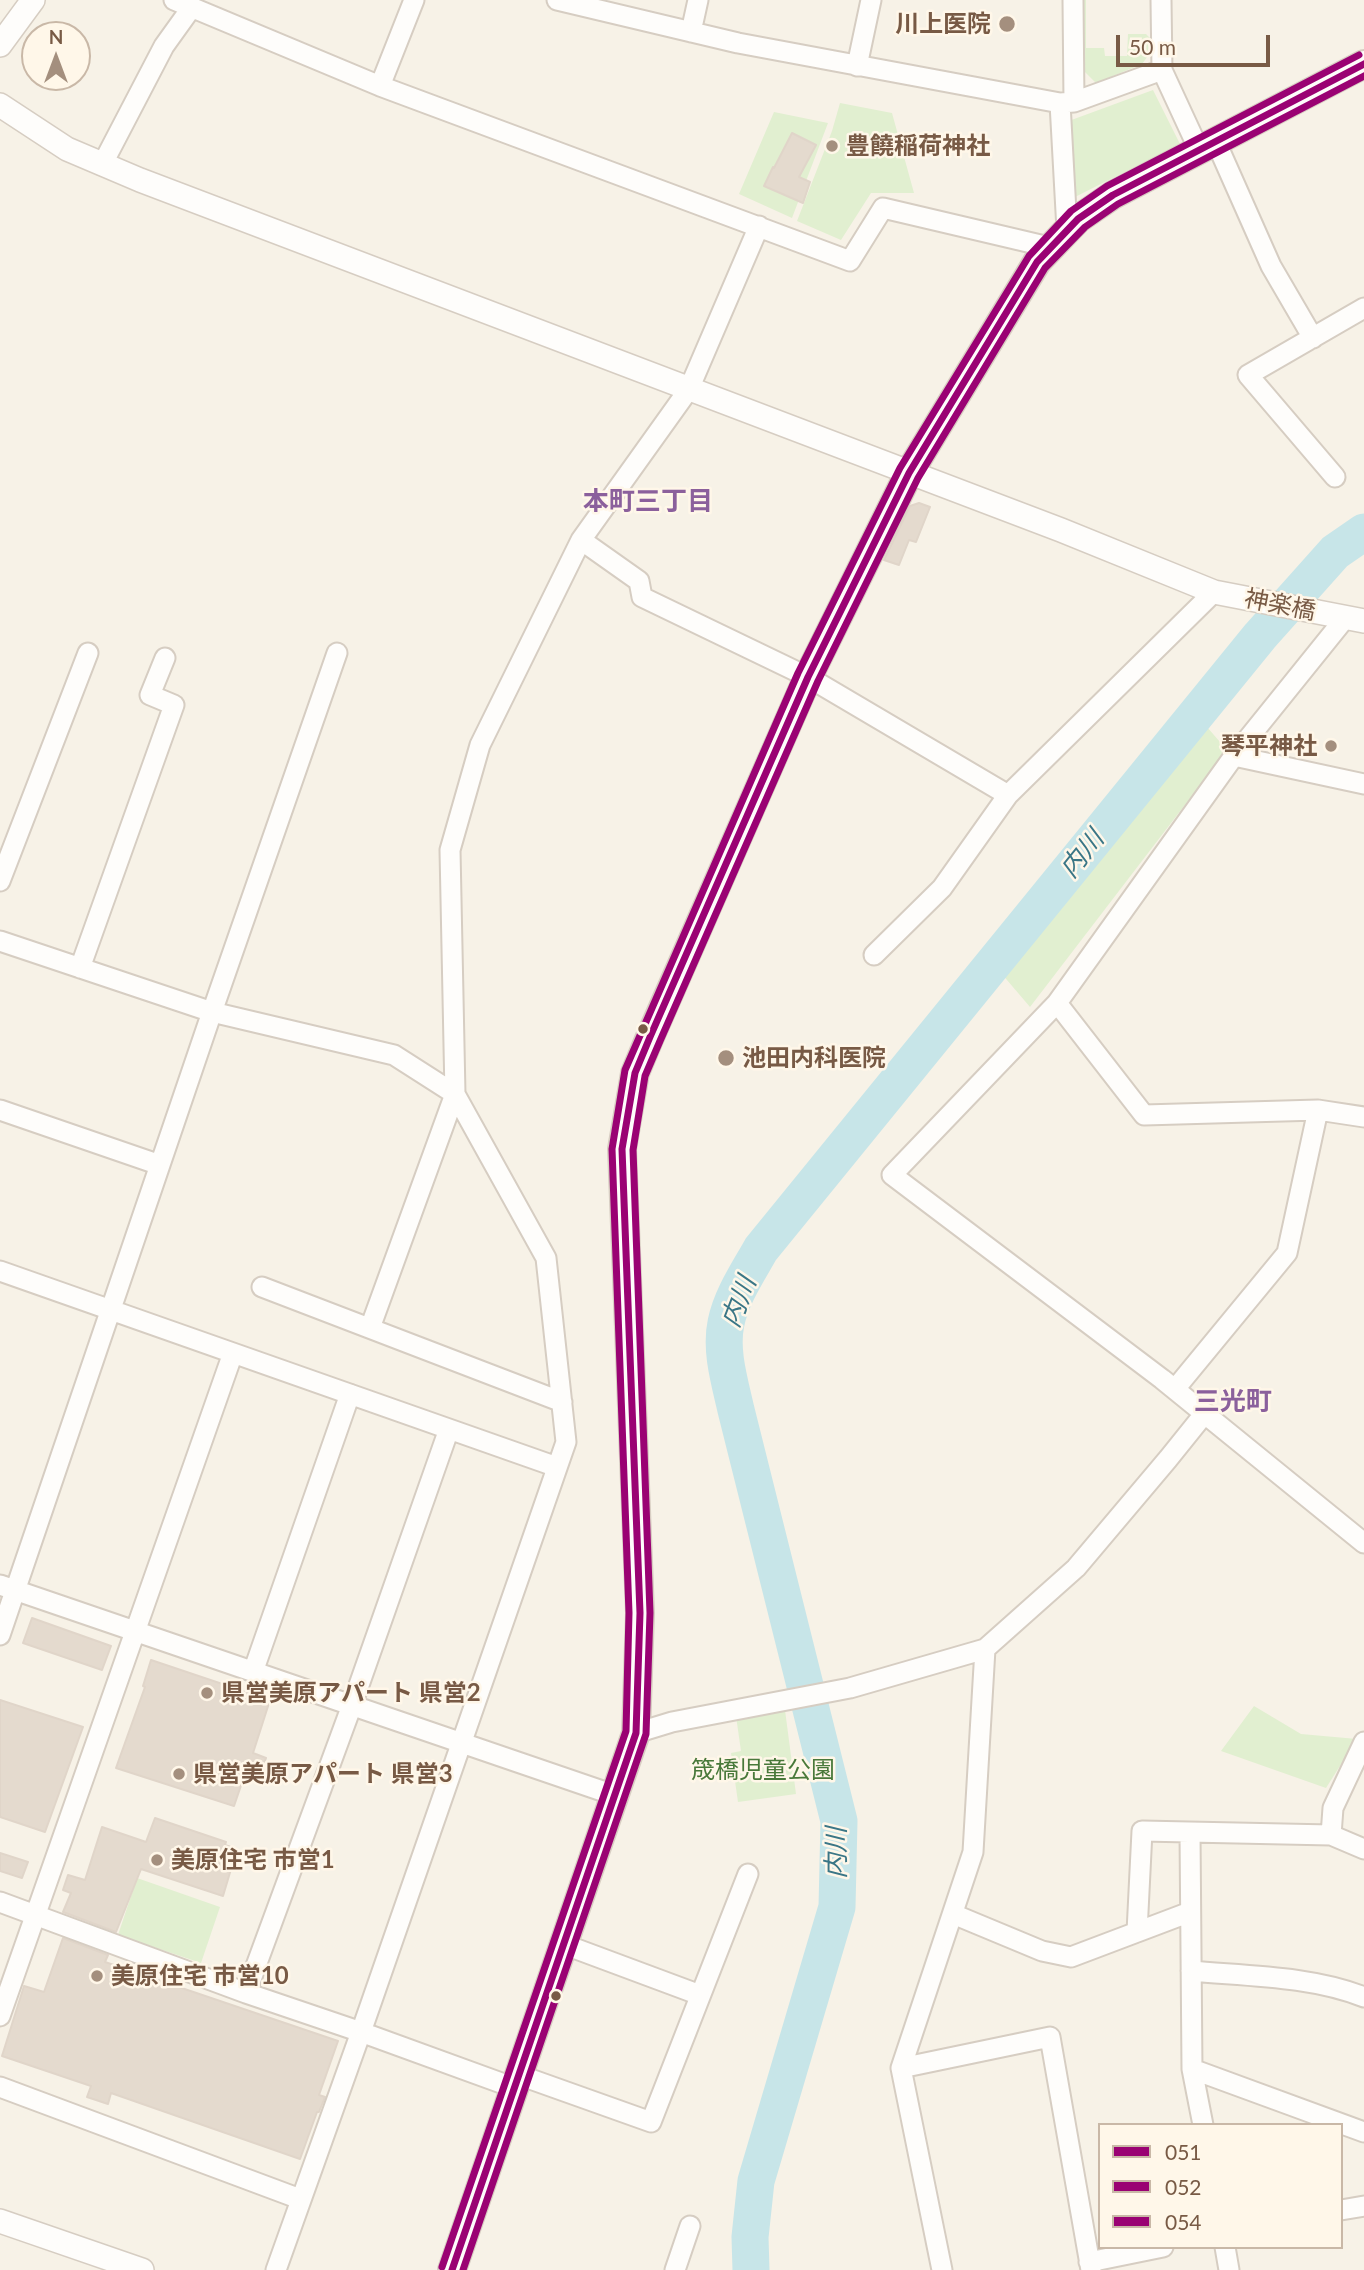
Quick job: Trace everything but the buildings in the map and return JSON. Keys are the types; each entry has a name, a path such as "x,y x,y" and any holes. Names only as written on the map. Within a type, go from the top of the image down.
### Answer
{"main road":[{"path":"453,2270 636,1733 640,1613 622,1149 635,1073 808,677 909,473 1028,276 1058,239 1091,209 1112,195 1364,64"}],"street":[{"path":"0,45 33,0"},
{"path":"380,86 414,0"},
{"path":"557,0 691,32 857,66 1067,103 1162,70"},
{"path":"691,32 698,0"},
{"path":"857,66 871,0"},
{"path":"102,165 183,4 380,86 850,261 883,208 1058,239 1073,0"},
{"path":"1161,0 1162,70 1313,338"},
{"name":"神楽橋","path":"0,106 56,143 102,165 1061,530 1214,592 1355,619"},
{"path":"370,1328 455,1094 450,850 480,745 581,540 689,389 759,226"},
{"path":"1335,477 1248,375 1364,308"},
{"path":"581,540 639,581 642,597 808,677 1008,795"},
{"path":"874,955 942,888 1008,795 1214,592"},
{"path":"1355,619 1234,756 1057,1003 892,1175 1175,1389 1364,1543"},
{"path":"0,881 88,653"},
{"path":"0,1636 8,1588 110,1310 337,653"},
{"path":"80,968 174,705 150,695 165,658"},
{"path":"1234,756 1364,784"},
{"path":"0,941 212,1012 394,1055 455,1094 546,1258 566,1442 276,2270"},
{"path":"1057,1003 1144,1115 1318,1110 1364,1117"},
{"path":"0,1110 160,1164"},
{"path":"1175,1389 1287,1253 1318,1110"},
{"path":"0,1271 557,1467"},
{"path":"262,1287 562,1402"},
{"path":"0,2016 233,1353"},
{"path":"253,1672 350,1394"},
{"path":"636,1733 672,1722 850,1688 985,1649 1076,1568 1205,1413"},
{"path":"246,1993 352,1705 449,1429"},
{"path":"8,1588 614,1795"},
{"path":"942,2270 901,2068 973,1852 985,1649"},
{"path":"1332,1835 1333,1808 1364,1742"},
{"path":"1137,1931 1142,1832 1332,1835 1364,1849"},
{"path":"1190,1833 1192,2068 1203,2123"},
{"path":"0,1902 246,1993 361,2032 651,2122 748,1874"},
{"path":"953,1914 1042,1951 1071,1956 1190,1912"},
{"path":"564,1944 700,1994"},
{"path":"1191,1971 1281,1979 1345,1989 1364,1997"},
{"path":"901,2068 1050,2037 1090,2266 1155,2249"},
{"path":"1192,2068 1340,2123"},
{"path":"0,2087 300,2199"},
{"path":"1343,2124 1364,2132"},
{"path":"1343,2210 1364,2206"},
{"path":"0,2221 108,2264 142,2270"},
{"path":"675,2270 690,2226"},
{"path":"1225,2249 1229,2270"}],"green space":[{"path":"1081,0 1086,0 1086,48 1104,48 1105,56 1127,56 1128,34 1146,34 1151,39 1151,52 1142,64 1096,83 1082,69"},
{"path":"1153,90 1180,144 1071,199 1066,122"},
{"path":"840,103 892,113 914,193 871,193 841,240 797,221"},
{"path":"774,112 828,123 792,218 739,194"},
{"path":"1200,719 1227,750 1030,1007 1001,973"},
{"path":"1254,1706 1301,1734 1357,1739 1326,1788 1221,1751"},
{"name":"筬橋児童公園","path":"785,1710 796,1794 738,1802 731,1753 741,1751 736,1716"},
{"path":"137,1878 220,1907 201,1963 118,1935"}],"waterway":[{"name":"内川","path":"751,2270 750,2237 756,2181 837,1907 839,1821 729,1378 724,1334 732,1304 761,1249 1260,636 1335,552 1364,532"}],"transit line":[{"name":"054","path":"442,2267 626,1731 629,1613 612,1149 625,1070 798,673 900,468 1029,256 1071,211 1107,186 1359,55"},
{"name":"051","path":"452,2270 636,1733 640,1613 622,1149 635,1073 808,677 909,473 1037,262 1078,219 1113,195 1364,64"},
{"name":"052","path":"463,2270 646,1734 650,1613 633,1150 645,1076 818,681 918,478 1045,268 1085,227 1118,204 1364,76"}],"place":[{"name":"川上医院","path":"1007,24"},
{"name":"豊饒稲荷神社","path":"832,146"},
{"name":"琴平神社","path":"1331,746"},
{"name":"池田内科医院","path":"726,1058"},
{"name":"県営美原アパート 県営2","path":"207,1693"},
{"name":"県営美原アパート 県営3","path":"179,1774"},
{"name":"美原住宅 市営1","path":"157,1860"},
{"name":"美原住宅 市営10","path":"97,1976"}],"district":[{"name":"本町三丁目","path":"648,502"},
{"name":"三光町","path":"1233,1402"}]}
